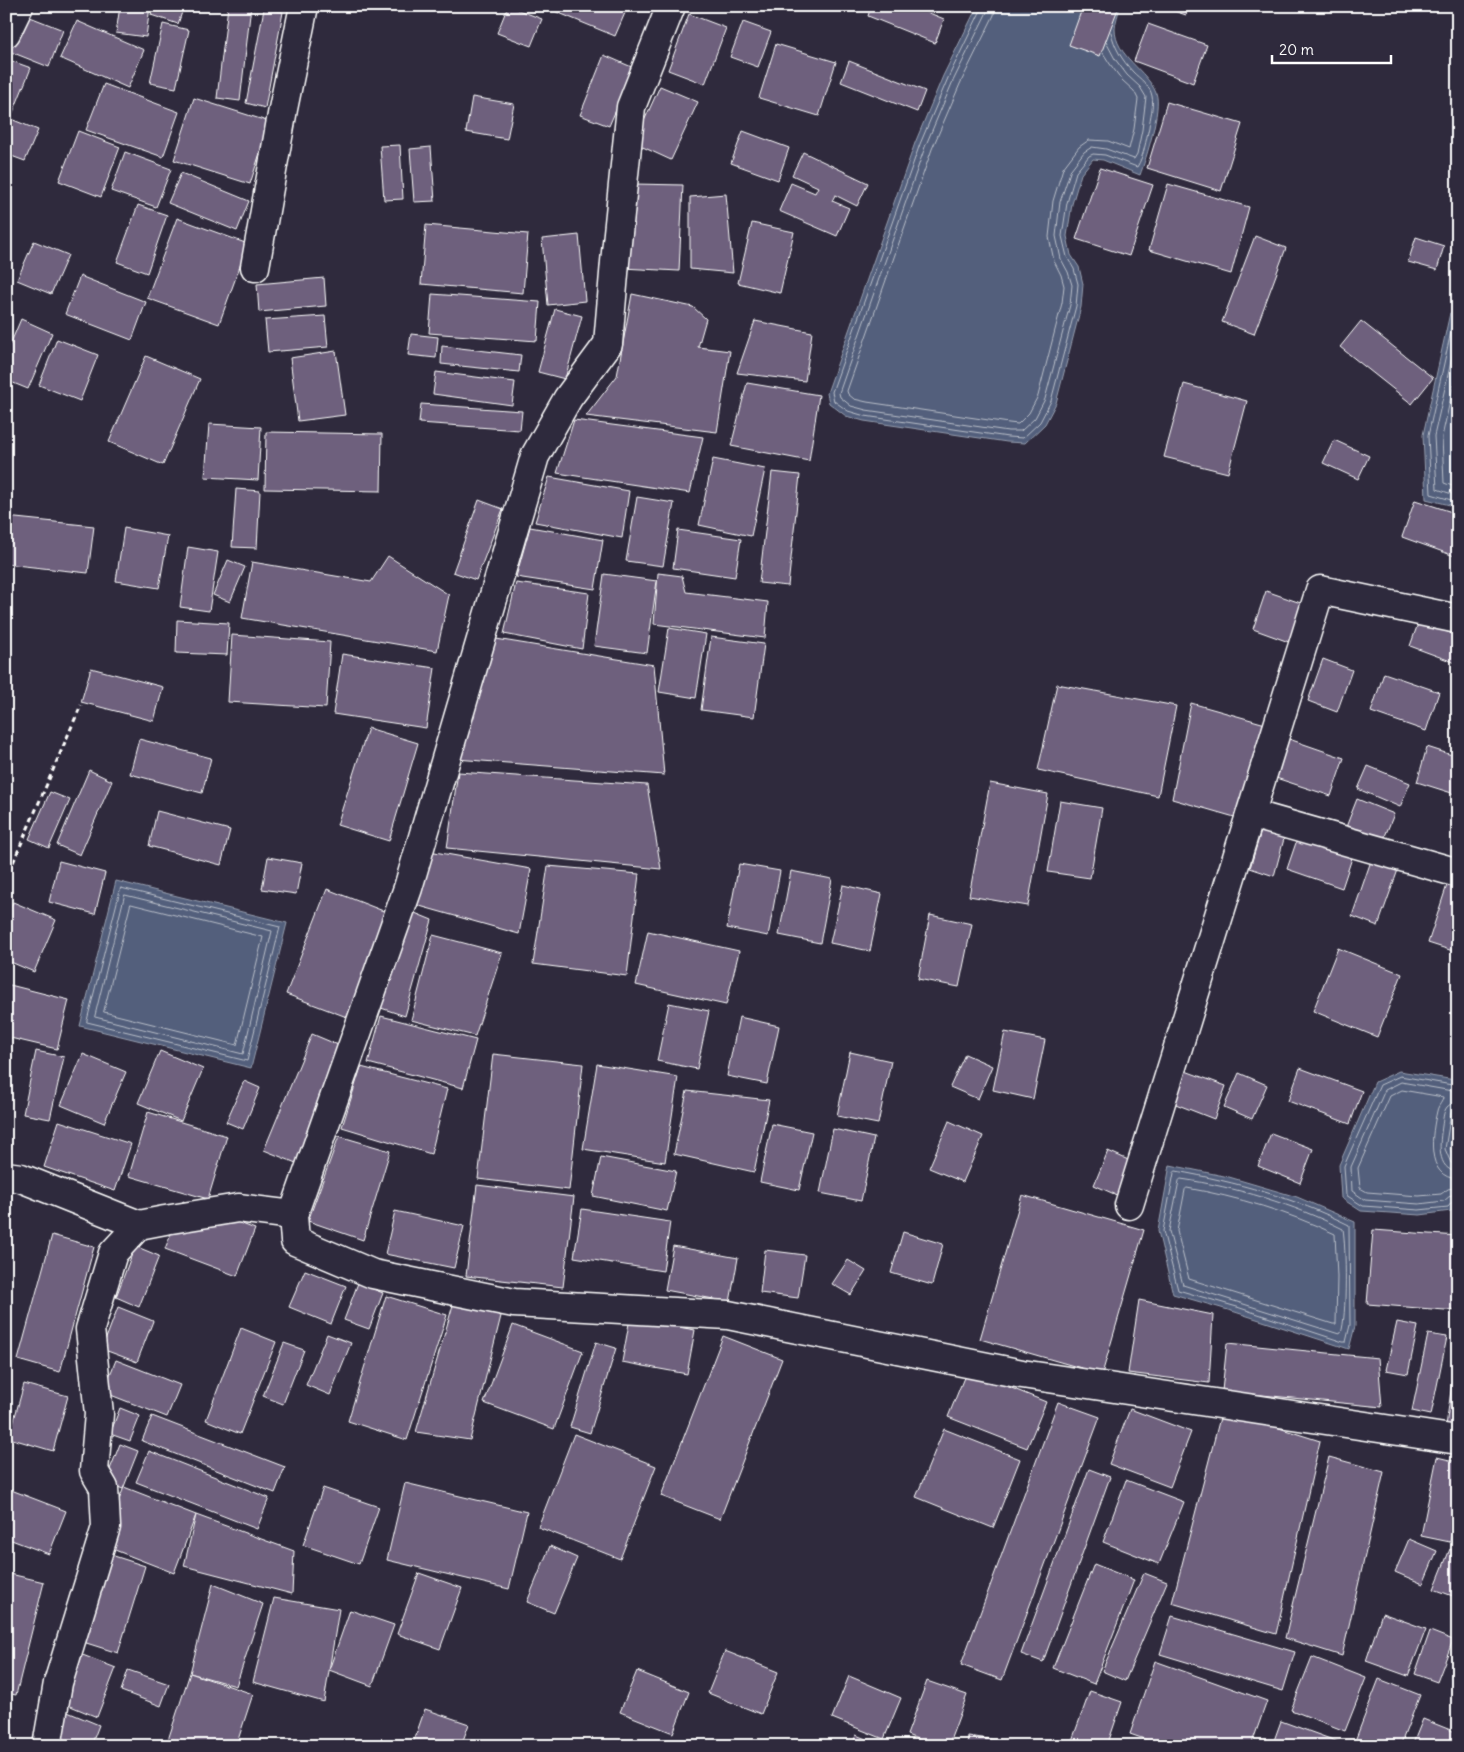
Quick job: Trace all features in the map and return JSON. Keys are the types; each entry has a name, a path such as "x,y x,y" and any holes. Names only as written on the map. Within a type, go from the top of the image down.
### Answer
{"street":[{"path":"6,33 19,6"},
{"path":"255,267 283,109 304,6"},
{"path":"671,6 631,107 608,344 568,398 535,456 408,888 293,1215 295,1241 373,1274 514,1303 728,1315 1022,1374 1458,1440"},
{"path":"1130,1205 1320,590 1458,619"},
{"path":"1251,814 1458,873"},
{"path":"6,1176 21,1178 138,1225 238,1208 293,1215"},
{"path":"47,1746 58,1683 106,1527 104,1488 94,1470 100,1414 90,1329 113,1253 138,1225"}],"path":[{"path":"6,879 81,705"}],"water":[{"path":"979,6 1120,6 1115,26 1116,39 1126,55 1152,85 1157,100 1155,121 1140,175 1103,160 1093,159 1081,174 1072,204 1067,236 1071,255 1079,267 1083,284 1081,307 1056,403 1045,424 1025,443 864,421 846,416 829,403 827,393 915,143 943,76"},
{"path":"1458,309 1458,507 1426,499 1423,435 1450,313"},
{"path":"116,881 287,923 251,1068 80,1026"},
{"path":"1399,1071 1455,1080 1457,1102 1450,1149 1458,1165 1458,1203 1451,1211 1420,1215 1361,1211 1341,1198 1339,1165 1375,1082"},
{"path":"1170,1165 1229,1177 1297,1197 1355,1222 1355,1326 1349,1349 1173,1294 1158,1231"}],"building":[{"path":"120,6 150,6 146,37 116,33"},
{"path":"154,6 184,6 178,24 151,15"},
{"path":"228,6 251,6 240,101 217,98"},
{"path":"508,6 542,19 531,46 497,33"},
{"path":"542,6 628,6 615,36"},
{"path":"871,6 912,6 944,19 935,43 868,16"},
{"path":"1083,6 1119,6 1100,56 1069,45"},
{"path":"1160,6 1189,6 1186,15"},
{"path":"264,9 283,12 265,108 246,103"},
{"path":"20,13 63,30 49,67 6,50"},
{"path":"689,14 726,28 705,84 668,70"},
{"path":"77,21 144,50 128,88 60,58"},
{"path":"743,22 771,32 758,67 730,57"},
{"path":"163,24 189,30 176,88 150,83"},
{"path":"1148,24 1207,45 1193,83 1134,61"},
{"path":"776,44 836,62 819,116 759,98"},
{"path":"604,55 634,68 609,126 580,115"},
{"path":"6,59 31,68 12,115 6,113"},
{"path":"849,61 925,91 917,112 841,82"},
{"path":"104,84 179,112 163,157 86,130"},
{"path":"660,86 698,102 671,160 634,143"},
{"path":"472,97 514,104 507,139 466,132"},
{"path":"194,98 270,122 250,184 174,160"},
{"path":"1167,102 1242,124 1221,191 1147,168"},
{"path":"6,117 38,130 25,161 6,154"},
{"path":"78,131 120,147 101,197 59,181"},
{"path":"743,131 789,148 778,180 731,163"},
{"path":"400,145 403,199 384,200 380,146"},
{"path":"431,147 435,201 414,202 410,149"},
{"path":"125,152 171,169 156,207 111,191"},
{"path":"803,152 868,183 857,206 835,195 832,201 849,208 837,236 779,211 791,183 815,193 818,187 792,175"},
{"path":"1100,168 1153,185 1129,256 1076,239"},
{"path":"181,173 249,201 237,231 168,203"},
{"path":"634,184 683,185 679,271 622,268"},
{"path":"1168,184 1249,207 1231,274 1149,250"},
{"path":"726,194 733,273 690,269 690,197"},
{"path":"138,205 167,215 147,273 117,262"},
{"path":"177,218 248,244 219,324 147,298"},
{"path":"752,223 794,232 780,293 738,283"},
{"path":"426,225 528,234 523,293 421,284"},
{"path":"579,235 585,301 548,305 542,239"},
{"path":"1255,236 1286,248 1254,334 1222,322"},
{"path":"1416,237 1444,246 1437,270 1408,262"},
{"path":"34,241 68,255 51,294 17,280"},
{"path":"80,276 146,302 132,340 65,314"},
{"path":"324,278 326,306 259,312 257,284"},
{"path":"432,294 540,302 537,341 429,333"},
{"path":"632,294 693,307 706,319 698,347 730,351 717,432 586,416 617,376"},
{"path":"555,309 582,316 565,379 538,372"},
{"path":"325,316 328,347 268,352 265,320"},
{"path":"21,319 52,333 28,389 6,380 6,354"},
{"path":"755,321 812,332 805,381 737,373"},
{"path":"1361,321 1433,378 1412,404 1340,347"},
{"path":"411,334 438,337 436,358 408,355"},
{"path":"57,339 98,355 80,401 39,385"},
{"path":"442,346 521,355 519,372 441,364"},
{"path":"336,351 345,415 298,421 290,358"},
{"path":"146,356 200,379 163,465 109,442"},
{"path":"436,372 515,382 512,405 433,394"},
{"path":"747,383 819,395 809,461 731,446"},
{"path":"1184,384 1247,401 1228,473 1164,457"},
{"path":"421,404 522,411 520,430 419,423"},
{"path":"574,420 703,437 690,493 557,473"},
{"path":"209,424 261,427 258,480 205,477"},
{"path":"266,432 382,434 381,491 265,489"},
{"path":"1334,440 1369,456 1358,479 1323,463"},
{"path":"713,459 765,469 751,536 699,525"},
{"path":"772,472 800,475 788,586 759,583"},
{"path":"549,477 629,491 622,538 535,522"},
{"path":"236,489 260,491 257,548 232,547"},
{"path":"637,497 674,503 663,566 626,561"},
{"path":"479,500 503,509 476,580 453,572"},
{"path":"1415,500 1458,514 1457,557 1402,537"},
{"path":"6,517 94,526 88,573 6,564"},
{"path":"530,527 603,540 595,589 516,577"},
{"path":"124,528 168,536 159,588 116,581"},
{"path":"678,530 741,539 735,577 673,568"},
{"path":"188,547 218,552 209,611 180,607"},
{"path":"388,556 449,595 437,651 242,618 252,562 371,582"},
{"path":"228,560 245,567 230,602 213,595"},
{"path":"658,573 682,576 686,592 768,602 765,638 654,624"},
{"path":"604,574 657,581 647,653 594,646"},
{"path":"516,583 589,593 582,649 504,634"},
{"path":"1266,591 1321,610 1308,649 1253,629"},
{"path":"177,620 229,623 227,655 176,653"},
{"path":"1419,621 1458,636 1458,658 1456,663 1410,646"},
{"path":"669,628 706,634 696,698 659,692"},
{"path":"232,635 330,642 326,708 228,702"},
{"path":"711,637 764,644 754,717 701,710"},
{"path":"490,638 654,665 664,775 456,759"},
{"path":"342,654 435,668 426,728 333,714"},
{"path":"1323,659 1352,670 1337,712 1308,701"},
{"path":"91,668 163,687 154,721 81,702"},
{"path":"1384,673 1439,692 1426,731 1371,712"},
{"path":"1057,684 1176,706 1158,796 1038,770"},
{"path":"1191,703 1269,725 1238,818 1172,799"},
{"path":"368,728 418,743 389,841 337,825"},
{"path":"139,739 211,758 202,793 130,774"},
{"path":"1289,739 1344,758 1331,796 1276,778"},
{"path":"1427,747 1458,757 1458,795 1417,782"},
{"path":"1368,766 1410,783 1400,807 1358,789"},
{"path":"89,770 112,781 80,855 57,845"},
{"path":"458,772 647,785 661,869 447,848"},
{"path":"990,783 1048,794 1028,906 969,896"},
{"path":"50,792 70,800 49,848 29,839"},
{"path":"1357,799 1394,814 1383,841 1346,827"},
{"path":"1060,801 1102,808 1090,878 1048,872"},
{"path":"157,811 230,830 221,865 149,846"},
{"path":"1262,828 1285,835 1274,876 1250,868"},
{"path":"1300,831 1355,849 1342,888 1287,869"},
{"path":"429,851 531,869 519,934 416,905"},
{"path":"268,857 302,863 296,894 262,889"},
{"path":"1372,858 1399,867 1378,926 1352,916"},
{"path":"59,861 105,873 95,914 49,902"},
{"path":"739,864 780,871 768,936 727,928"},
{"path":"548,866 639,874 627,976 533,964"},
{"path":"791,871 832,879 820,943 779,935"},
{"path":"1449,879 1458,882 1458,937 1453,951 1428,943"},
{"path":"843,885 882,894 870,951 830,943"},
{"path":"327,889 391,914 352,1019 286,994"},
{"path":"13,902 56,920 34,972 6,960 6,917"},
{"path":"410,911 432,920 405,1016 381,1008"},
{"path":"930,915 972,924 959,987 918,979"},
{"path":"648,931 739,951 726,1005 636,985"},
{"path":"433,935 502,953 475,1036 411,1020"},
{"path":"1338,948 1402,974 1377,1037 1313,1011"},
{"path":"6,984 69,1000 57,1049 6,1037"},
{"path":"669,1003 709,1011 697,1069 657,1061"},
{"path":"381,1016 476,1040 463,1088 368,1063"},
{"path":"739,1017 779,1026 767,1084 727,1076"},
{"path":"1005,1032 1045,1040 1033,1099 993,1090"},
{"path":"312,1034 343,1047 296,1163 264,1150"},
{"path":"36,1051 64,1057 50,1119 23,1114"},
{"path":"160,1051 203,1069 181,1121 138,1103"},
{"path":"850,1052 891,1061 878,1124 837,1116"},
{"path":"83,1054 126,1072 104,1123 61,1105"},
{"path":"493,1054 583,1064 569,1190 478,1179"},
{"path":"965,1054 992,1066 978,1099 950,1087"},
{"path":"597,1064 678,1077 665,1162 583,1149"},
{"path":"361,1067 447,1089 431,1154 342,1127"},
{"path":"1300,1068 1362,1091 1350,1124 1288,1101"},
{"path":"1180,1069 1226,1086 1214,1119 1168,1101"},
{"path":"1239,1073 1267,1085 1252,1119 1224,1107"},
{"path":"244,1081 260,1088 243,1129 226,1122"},
{"path":"687,1091 769,1100 754,1172 674,1154"},
{"path":"148,1112 227,1136 208,1199 129,1176"},
{"path":"59,1121 131,1144 115,1191 44,1167"},
{"path":"949,1121 983,1136 963,1182 929,1168"},
{"path":"772,1124 812,1132 799,1190 760,1182"},
{"path":"833,1129 874,1138 861,1201 820,1193"},
{"path":"1271,1133 1313,1149 1300,1183 1258,1166"},
{"path":"339,1136 390,1151 363,1240 308,1221"},
{"path":"1108,1151 1135,1163 1121,1197 1094,1185"},
{"path":"601,1157 676,1171 667,1211 593,1196"},
{"path":"477,1185 574,1197 563,1287 466,1276"},
{"path":"1022,1195 1144,1230 1102,1374 980,1339"},
{"path":"183,1201 255,1229 237,1276 165,1249"},
{"path":"582,1209 670,1222 663,1271 574,1257"},
{"path":"395,1211 464,1226 454,1268 385,1254"},
{"path":"1373,1230 1458,1236 1458,1311 1367,1304"},
{"path":"903,1232 943,1244 932,1285 891,1273"},
{"path":"52,1235 94,1247 60,1372 18,1360"},
{"path":"135,1246 159,1256 139,1307 116,1297"},
{"path":"673,1246 738,1258 730,1302 665,1290"},
{"path":"765,1250 805,1255 798,1298 760,1293"},
{"path":"848,1260 866,1271 851,1295 832,1284"},
{"path":"305,1270 346,1286 331,1324 289,1307"},
{"path":"358,1283 383,1293 369,1329 344,1320"},
{"path":"386,1296 447,1315 407,1440 348,1421"},
{"path":"455,1298 502,1312 470,1440 416,1432"},
{"path":"1139,1300 1213,1315 1209,1383 1128,1373"},
{"path":"118,1307 153,1321 137,1362 102,1349"},
{"path":"630,1318 695,1330 687,1374 622,1362"},
{"path":"1397,1322 1418,1326 1408,1374 1386,1370"},
{"path":"513,1325 583,1351 554,1429 484,1403"},
{"path":"241,1328 276,1342 240,1434 206,1420"},
{"path":"327,1334 351,1343 330,1395 306,1385"},
{"path":"1428,1334 1447,1337 1431,1415 1412,1411"},
{"path":"723,1336 782,1359 720,1519 661,1496"},
{"path":"596,1342 616,1348 590,1433 570,1427"},
{"path":"284,1343 304,1350 283,1404 263,1396"},
{"path":"1227,1343 1378,1358 1382,1407 1222,1391"},
{"path":"1458,1348 1458,1428 1446,1426"},
{"path":"116,1360 180,1385 167,1417 103,1392"},
{"path":"967,1370 1046,1402 1027,1448 948,1417"},
{"path":"24,1384 68,1396 53,1451 9,1438"},
{"path":"1058,1402 1100,1417 1002,1680 961,1665"},
{"path":"120,1408 140,1416 130,1441 110,1434"},
{"path":"1130,1409 1191,1432 1170,1487 1109,1464"},
{"path":"1222,1410 1320,1441 1276,1634 1172,1603"},
{"path":"152,1416 285,1467 275,1493 142,1441"},
{"path":"944,1429 1020,1459 993,1528 916,1497"},
{"path":"574,1434 656,1466 620,1559 538,1527"},
{"path":"120,1444 138,1451 123,1489 105,1482"},
{"path":"149,1451 269,1498 257,1529 136,1482"},
{"path":"1329,1457 1384,1472 1342,1656 1285,1638"},
{"path":"1437,1457 1458,1462 1458,1507 1450,1542 1421,1536"},
{"path":"1089,1469 1110,1477 1043,1662 1021,1654"},
{"path":"1126,1480 1184,1502 1159,1564 1103,1542"},
{"path":"405,1483 527,1512 509,1589 387,1560"},
{"path":"124,1487 196,1515 174,1573 102,1545"},
{"path":"6,1488 66,1511 49,1554 6,1538"},
{"path":"323,1488 379,1507 359,1564 303,1545"},
{"path":"196,1515 294,1551 292,1594 184,1566"},
{"path":"1409,1539 1437,1551 1423,1584 1395,1572"},
{"path":"550,1546 577,1558 554,1613 527,1602"},
{"path":"1450,1549 1458,1552 1458,1598 1434,1589"},
{"path":"108,1554 145,1566 118,1653 80,1641"},
{"path":"1094,1564 1134,1580 1094,1684 1053,1668"},
{"path":"6,1573 44,1582 16,1695 6,1693"},
{"path":"419,1573 462,1588 440,1649 397,1634"},
{"path":"1144,1573 1167,1582 1125,1681 1102,1671"},
{"path":"213,1584 263,1604 236,1686 190,1673"},
{"path":"274,1598 339,1609 324,1702 253,1682"},
{"path":"350,1610 394,1625 372,1686 329,1670"},
{"path":"1382,1613 1426,1629 1408,1676 1366,1661"},
{"path":"1172,1616 1295,1652 1283,1691 1160,1654"},
{"path":"1430,1631 1453,1640 1437,1682 1415,1674"},
{"path":"725,1651 778,1672 761,1714 708,1693"},
{"path":"80,1654 116,1668 97,1717 61,1702"},
{"path":"1312,1657 1366,1678 1345,1731 1291,1710"},
{"path":"1155,1661 1267,1701 1251,1746 1164,1746 1130,1734"},
{"path":"128,1670 169,1684 161,1706 121,1691"},
{"path":"637,1671 689,1692 673,1733 620,1712"},
{"path":"190,1673 253,1694 236,1746 166,1746"},
{"path":"849,1676 901,1698 884,1739 832,1718"},
{"path":"1379,1679 1420,1695 1400,1746 1353,1746"},
{"path":"927,1681 967,1695 948,1746 935,1746 907,1735"},
{"path":"1090,1691 1122,1702 1107,1746 1070,1746"},
{"path":"425,1709 469,1724 461,1746 412,1746"},
{"path":"65,1711 99,1725 91,1746 51,1746"},
{"path":"1423,1719 1458,1733 1458,1746 1412,1746"},
{"path":"6,1721 13,1722 8,1746 6,1746"},
{"path":"1281,1721 1344,1744 1344,1746 1272,1746"},
{"path":"856,1735 883,1746 852,1746"},
{"path":"968,1736 1037,1746 967,1746"}]}
